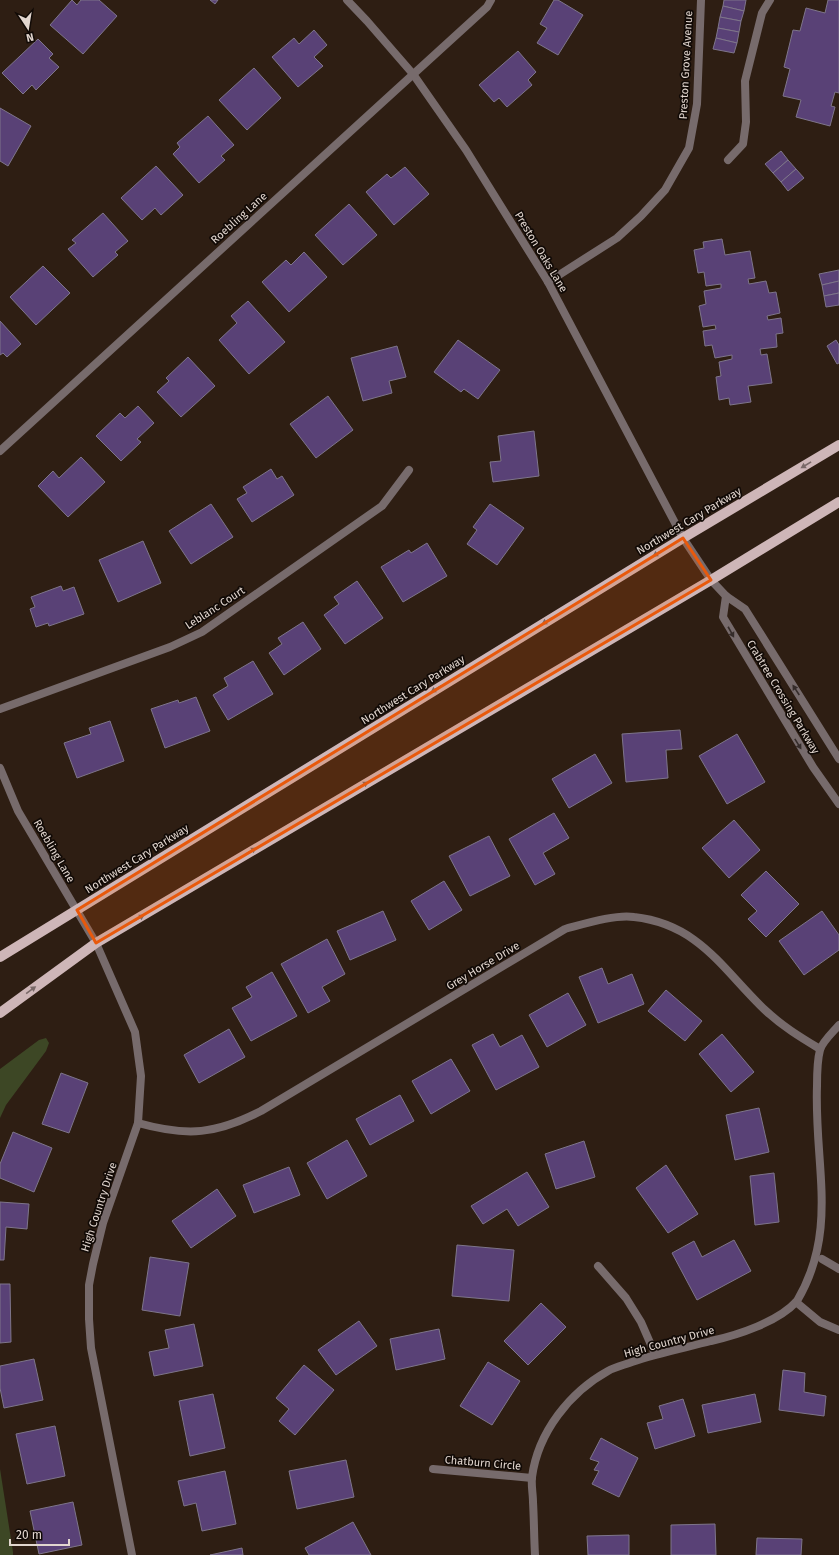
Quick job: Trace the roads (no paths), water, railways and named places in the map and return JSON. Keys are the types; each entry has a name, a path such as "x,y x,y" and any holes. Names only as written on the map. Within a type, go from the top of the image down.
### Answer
{"main road":[{"name":"Northwest Cary Parkway","path":"0,957 682,538 839,445"},
{"path":"0,1013 96,943 711,580 839,502"}],"street":[{"name":"Preston Oaks Lane","path":"347,0 367,20 413,74 466,150 548,282 682,538"},
{"name":"Roebling Lane","path":"0,451 487,7 491,0"},
{"name":"Preston Grove Avenue","path":"548,282 617,238 641,216 665,190 689,148 697,104 701,0"},
{"path":"728,160 743,144 746,122 745,80 762,13 770,0"},
{"name":"Leblanc Court","path":"0,709 170,647 202,632 382,506 409,470"},
{"name":"Crabtree Crossing Parkway","path":"682,538 711,580 726,596 745,609 839,759"},
{"name":"Crabtree Crossing Parkway","path":"726,596 722,617 813,767 839,804"},
{"name":"Roebling Lane","path":"0,768 18,811 96,943"},
{"name":"Grey Horse Drive","path":"138,1123 179,1132 201,1131 240,1121 268,1107 566,929 592,922 633,916 665,923 707,948 765,1010 789,1031 820,1049"},
{"name":"High Country Drive","path":"96,943 135,1032 141,1076 138,1123 103,1223 89,1285 91,1348 132,1555"},
{"path":"830,1212 830,1194 816,1107 820,1049 839,1025"},
{"name":"High Country Drive","path":"535,1555 532,1478 543,1441 560,1412 578,1393 610,1370 655,1354 724,1338 754,1328 782,1313 796,1302 813,1278 822,1259 828,1238"},
{"path":"822,1259 839,1269"},
{"path":"598,1266 626,1298 641,1322 655,1354"},
{"path":"796,1302 820,1322 839,1330"},
{"name":"Chatburn Circle","path":"433,1469 532,1478"}]}
